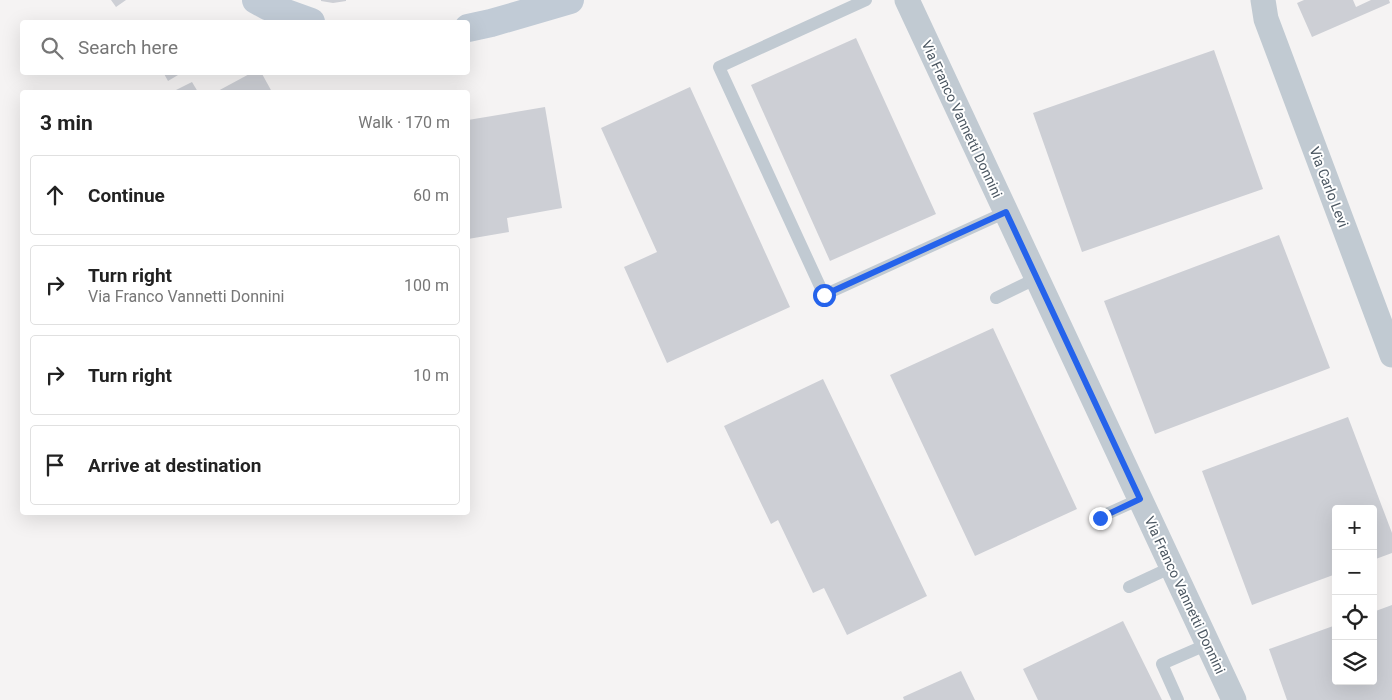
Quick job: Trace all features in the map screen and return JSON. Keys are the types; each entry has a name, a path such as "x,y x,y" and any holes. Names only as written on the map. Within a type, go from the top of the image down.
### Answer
{"street":[{"path":"256,0 306,20"},
{"path":"470,28 570,0"},
{"name":"Via Franco Vannetti Donnini","path":"906,0 1234,700"},
{"name":"Via Carlo Levi","path":"1261,6 1392,355"}],"lane":[{"path":"866,0 719,67 824,295 1006,212"},
{"path":"996,298 1037,278"},
{"path":"1100,518 1140,499"},
{"path":"1129,587 1172,568"},
{"path":"1178,700 1162,664 1208,644"}],"building":[{"path":"111,0 126,0 116,7"},
{"path":"321,0 346,0 346,1 333,3"},
{"path":"1304,0 1353,0 1356,7 1371,0 1389,0 1390,3 1312,37 1297,3"},
{"path":"856,38 936,214 830,261 751,85"},
{"path":"1214,50 1263,189 1082,252 1033,113"},
{"path":"165,75 178,75 168,81"},
{"path":"247,75 263,75 271,90 220,90"},
{"path":"192,82 197,90 176,90"},
{"path":"690,87 790,307 667,363 624,267 657,252 601,128"},
{"path":"545,107 562,208 507,218 509,232 470,239 470,120"},
{"path":"1279,235 1330,368 1155,434 1104,301"},
{"path":"993,328 1077,509 975,556 890,375"},
{"path":"823,379 927,596 847,635 824,588 813,593 778,520 771,524 724,426"},
{"path":"1348,417 1392,533 1392,553 1377,559 1377,505 1332,505 1332,575 1252,605 1202,471"},
{"path":"1392,605 1392,700 1287,700 1269,649 1332,626 1332,685 1377,685 1377,611"},
{"path":"1123,621 1162,700 1038,700 1023,669"},
{"path":"961,671 975,700 904,700 903,697"}],"route":[{"path":"824,295 1006,212 1140,499 1100,518"}]}
